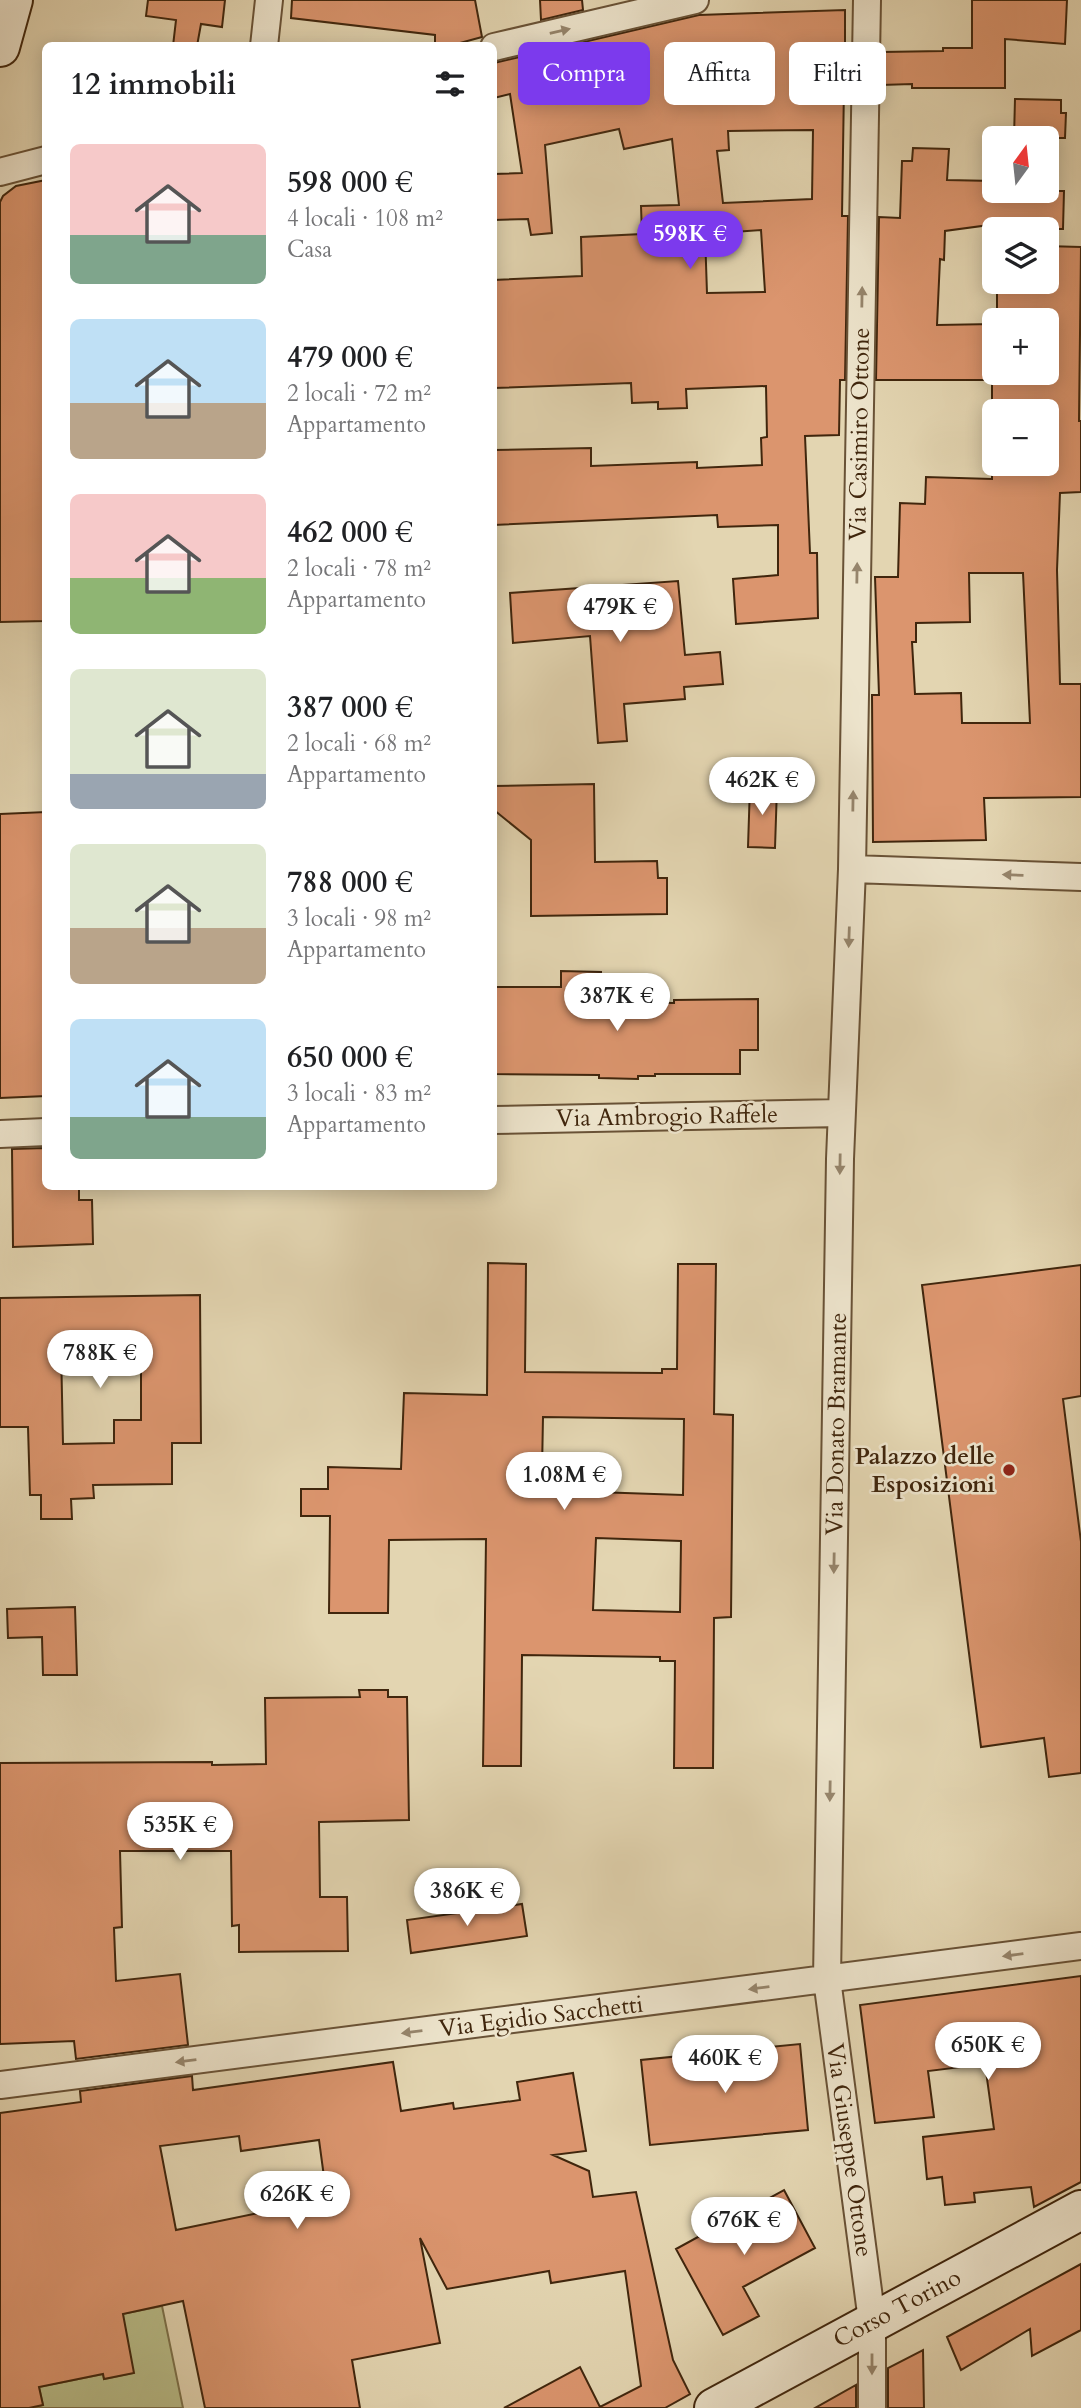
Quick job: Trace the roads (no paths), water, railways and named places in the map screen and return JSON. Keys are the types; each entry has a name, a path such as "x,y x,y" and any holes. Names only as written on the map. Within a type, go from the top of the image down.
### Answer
{"main road":[{"path":"0,47 13,0"},
{"name":"Corso Torino","path":"714,2408 1081,2210"}],"street":[{"path":"264,42 269,0"},
{"path":"497,46 695,0"},
{"name":"Via Casimiro Ottone","path":"852,869 867,0"},
{"path":"0,172 42,161"},
{"path":"852,869 1081,877"},
{"name":"Via Donato Bramante","path":"827,1979 841,1113 852,869"},
{"name":"Via Ambrogio Raffele","path":"497,1120 841,1113"},
{"path":"0,1134 42,1132"},
{"name":"Via Egidio Sacchetti","path":"0,2085 1081,1946"},
{"name":"Via Giuseppe Ottone","path":"827,1979 872,2321 872,2408"}],"place":[{"name":"Palazzo delle Esposizioni","path":"1009,1470"}]}
